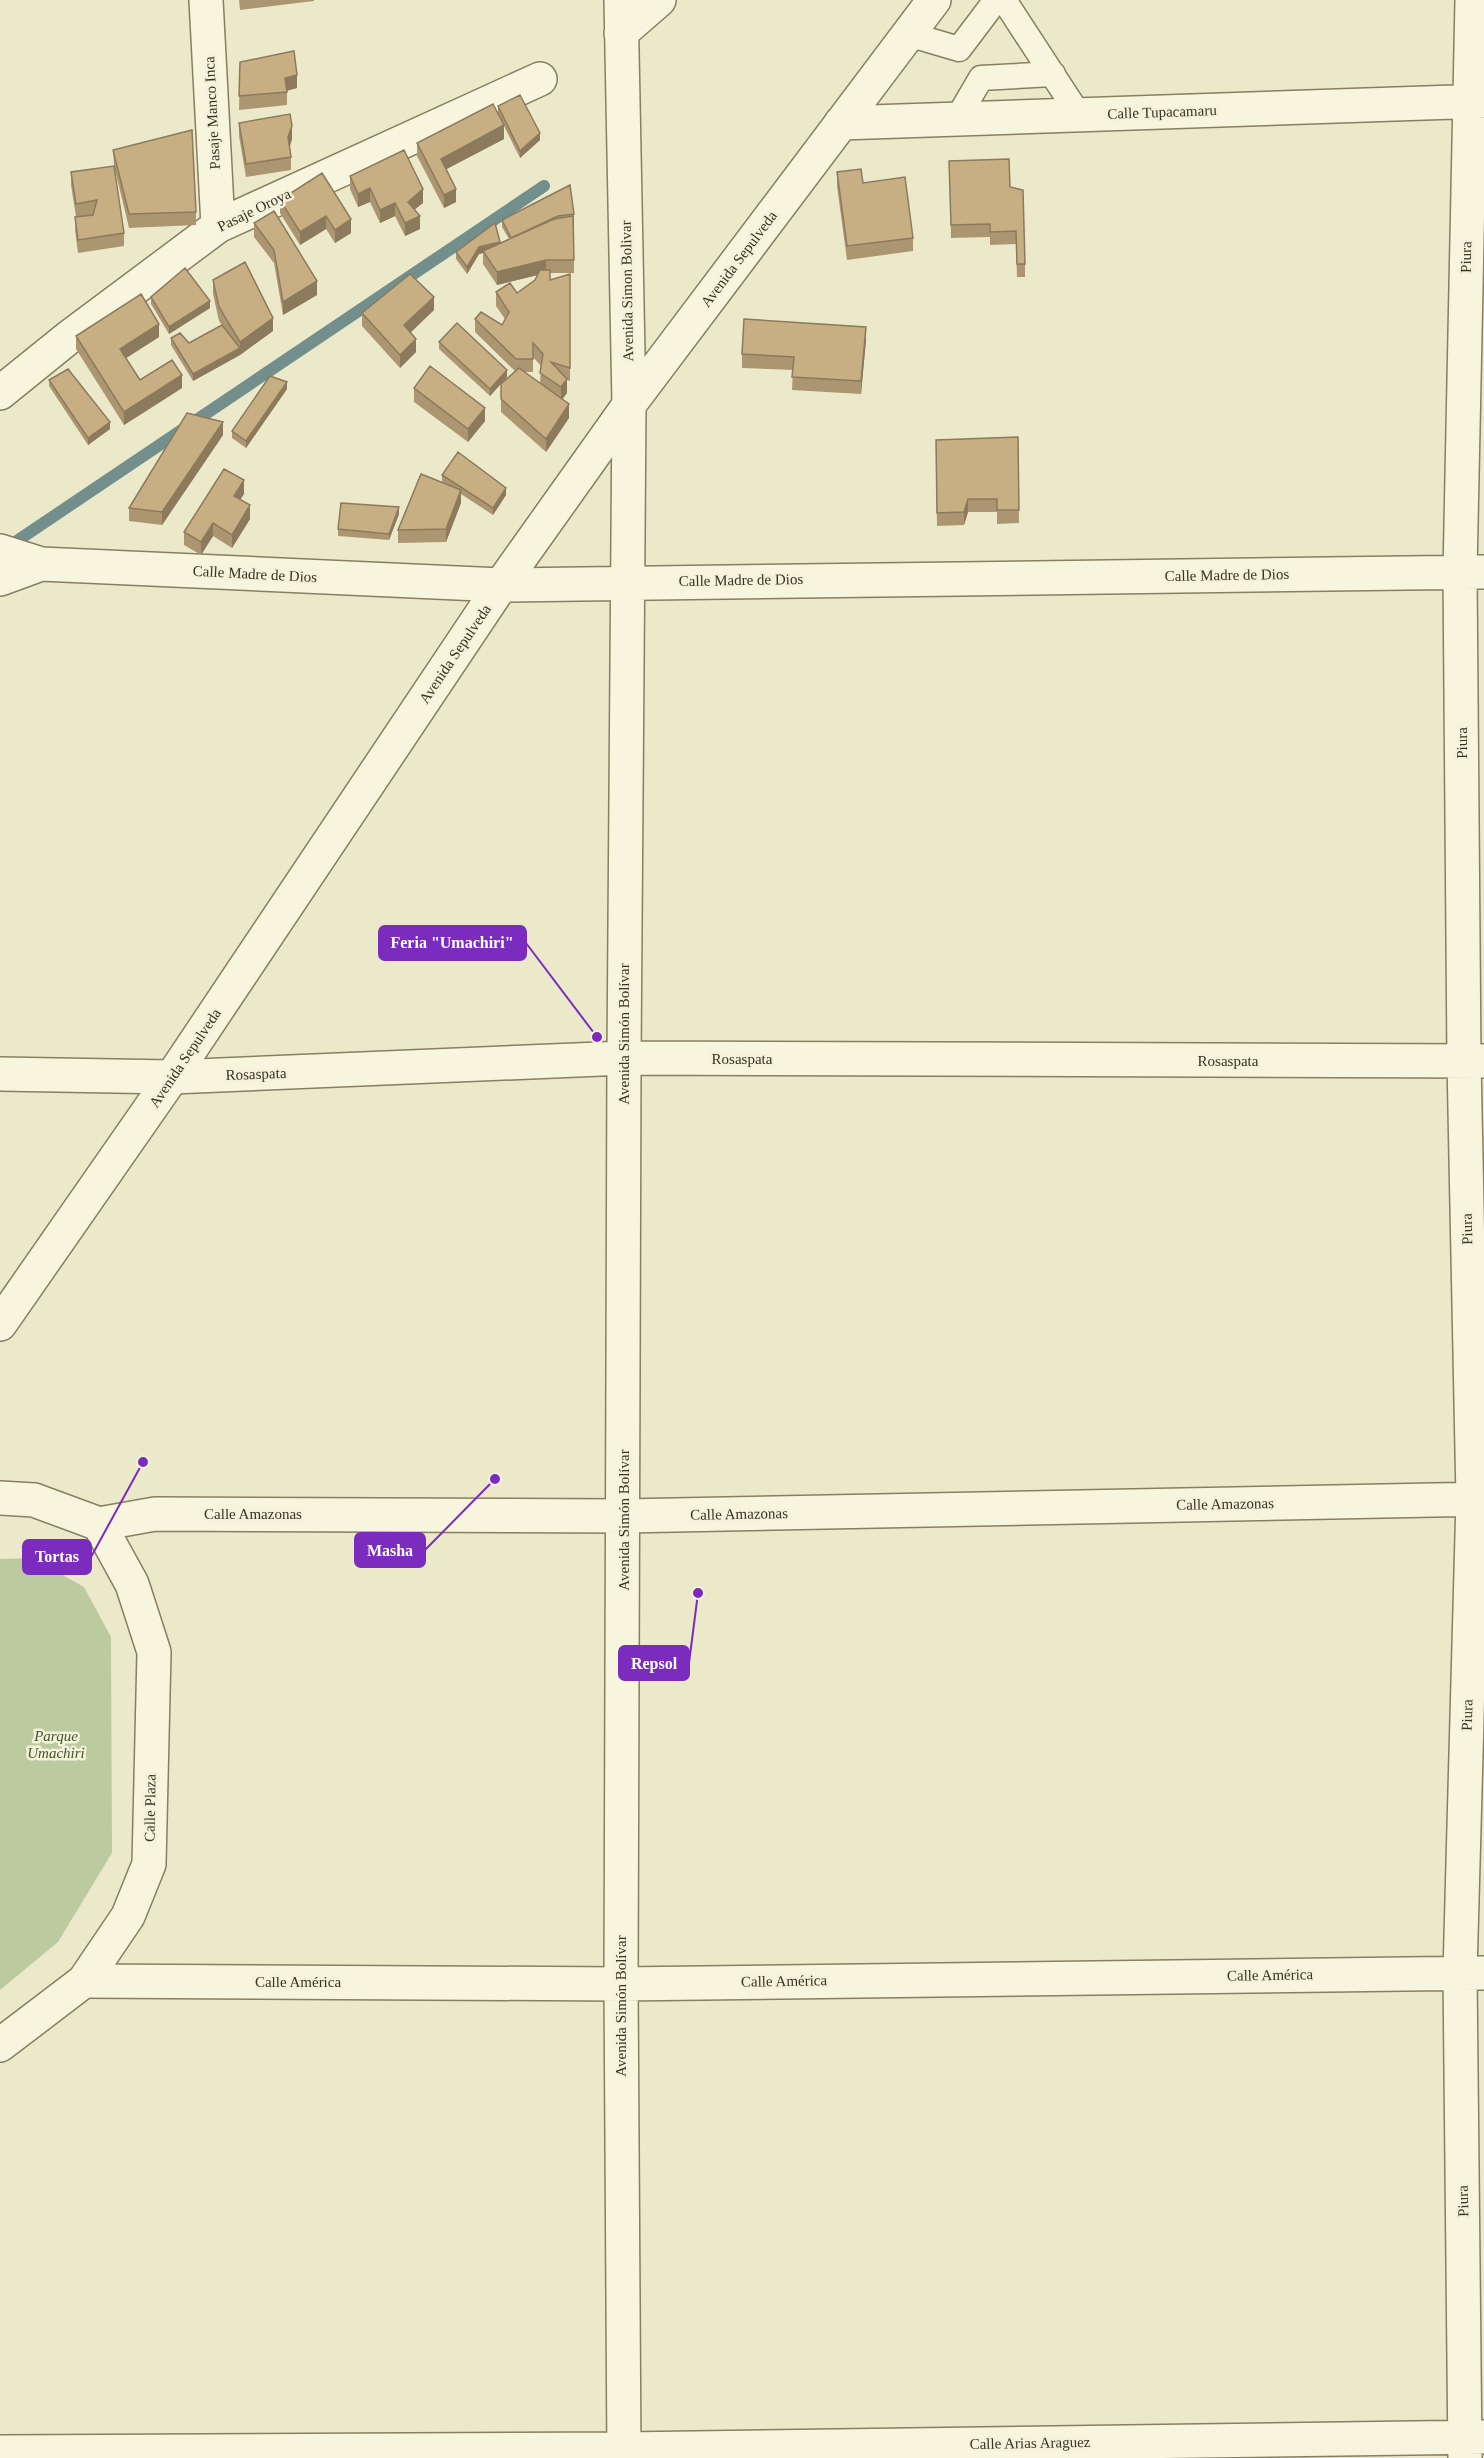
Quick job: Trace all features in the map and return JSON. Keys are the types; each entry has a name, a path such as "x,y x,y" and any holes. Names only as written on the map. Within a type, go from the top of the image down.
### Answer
{"street":[{"name":"Pasaje Manco Inca","path":"206,0 218,226"},
{"name":"Avenida Simon Bolivar","path":"621,0 629,405 627,581"},
{"path":"621,33 659,0"},
{"name":"Avenida Sepulveda","path":"0,1324 172,1077 501,585 629,405 934,0"},
{"name":"Piura","path":"1471,2444 1472,1973 1479,1499 1472,572 1477,101 1472,0"},
{"name":"Pasaje Oroya","path":"0,393 68,338 218,226 540,79"},
{"name":"Calle Tupacamaru","path":"841,123 1477,101"},
{"name":"Calle Madre de Dios","path":"0,551 41,564 501,585 627,581 1472,572"},
{"path":"0,579 41,564"},
{"name":"Avenida Simón Bolívar","path":"624,2453 621,1983 627,581"},
{"name":"Rosaspata","path":"0,1074 172,1077 624,1058 1474,1061"},
{"path":"0,1498 34,1500 99,1524"},
{"name":"Calle Amazonas","path":"99,1524 155,1514 624,1516 1479,1499"},
{"name":"Calle Plaza","path":"0,2045 84,1981 128,1916 149,1864 154,1652 132,1584 99,1524"},
{"name":"Calle América","path":"84,1981 621,1983 1472,1973"},
{"name":"Calle Arias Araguez","path":"0,2452 624,2453 1471,2444"}],"lane":[{"path":"959,49 996,0"},
{"path":"1004,0 1079,115"},
{"path":"908,34 959,49 981,78"},
{"path":"981,78 1053,74"},
{"path":"957,119 981,78"}],"green space":[{"name":"Parque Umachiri","path":"32,1558 84,1587 111,1637 112,1853 58,1942 0,1990 0,1559"}],"building":[{"path":"294,51 297,75 285,78 287,92 239,96 240,62"},
{"path":"520,95 540,133 520,151 498,106"},
{"path":"493,104 504,125 441,159 456,189 444,195 417,143"},
{"path":"290,114 292,126 288,137 291,157 246,164 239,123"},
{"path":"192,130 196,212 129,214 113,150"},
{"path":"404,150 423,189 408,202 420,216 405,223 395,203 380,210 370,188 358,194 350,176"},
{"path":"1009,159 1010,187 1023,190 1025,264 1017,264 1016,231 990,232 990,224 951,225 949,161"},
{"path":"114,166 124,233 78,240 75,217 93,215 97,200 76,204 71,172"},
{"path":"861,169 863,183 905,177 913,238 847,246 837,172"},
{"path":"322,173 351,219 335,230 326,216 300,232 280,200"},
{"path":"570,185 574,214 558,216 511,238 502,220"},
{"path":"274,211 317,281 283,302 274,250 254,223"},
{"path":"573,216 574,260 546,260 497,272 483,251 554,219"},
{"path":"495,223 500,242 479,247 467,267 456,252"},
{"path":"245,262 273,318 240,342 219,307 213,280"},
{"path":"185,268 210,301 169,327 151,297"},
{"path":"540,270 550,270 550,280 570,274 570,368 551,362 567,379 561,387 540,373 543,354 533,343 533,359 516,359 475,319 481,312 502,325 509,312 496,292 510,283 517,293 535,280"},
{"path":"410,274 434,297 404,325 416,339 400,355 362,313"},
{"path":"141,294 159,324 120,349 140,380 172,360 182,375 124,412 76,336"},
{"path":"744,319 866,327 861,381 792,377 794,357 742,354"},
{"path":"457,323 507,370 490,389 439,342"},
{"path":"222,325 240,348 193,374 171,338 180,333 189,343"},
{"path":"430,366 485,408 468,429 414,388"},
{"path":"519,368 569,404 546,439 501,399 501,384"},
{"path":"68,369 110,422 88,438 49,380"},
{"path":"270,376 287,382 246,441 232,431"},
{"path":"187,413 223,422 162,512 129,508"},
{"path":"1018,437 1019,510 997,510 997,499 968,499 964,512 937,513 936,440"},
{"path":"458,452 506,488 493,508 442,475"},
{"path":"224,469 244,480 234,496 250,505 232,535 213,523 201,542 184,532"},
{"path":"421,474 461,490 446,529 398,530"},
{"path":"341,503 399,507 389,534 338,529"}],"waterway":[{"path":"5,549 544,186"}],"place":[{"name":"Feria \"Umachiri\"","path":"597,1037"},
{"name":"Tortas","path":"143,1462"},
{"name":"Masha","path":"495,1479"},
{"name":"Repsol","path":"698,1593"}]}
